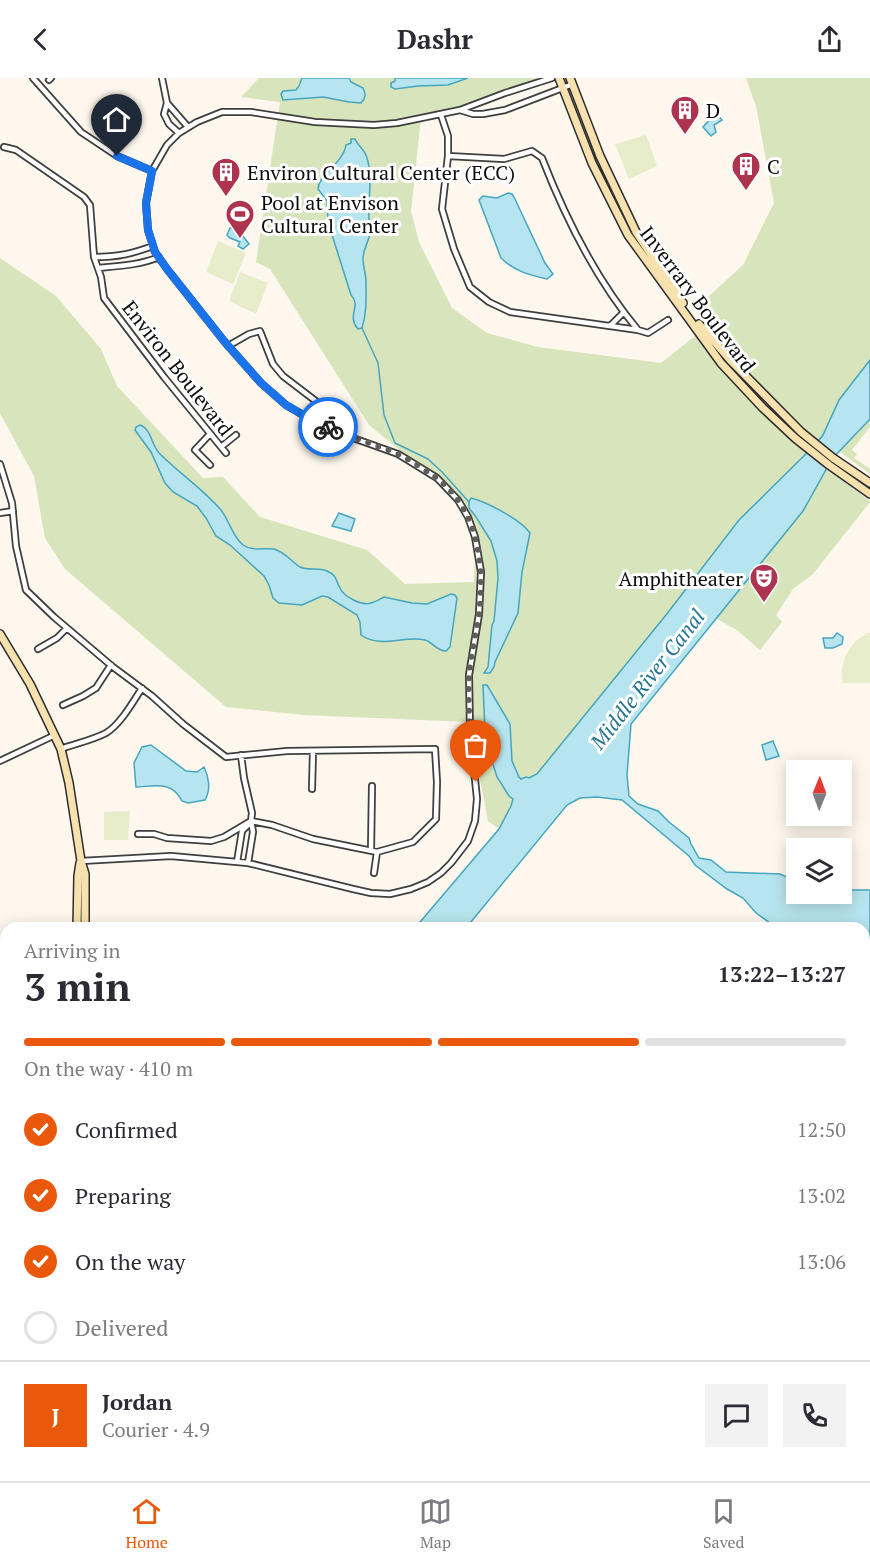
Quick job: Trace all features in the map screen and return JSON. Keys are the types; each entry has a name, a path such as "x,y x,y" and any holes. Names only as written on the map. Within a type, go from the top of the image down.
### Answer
{"street":[{"path":"33,78 81,132 117,156 152,171"},
{"path":"162,78 167,103 164,114 169,124 178,133"},
{"path":"81,861 171,856 248,863 353,890 390,894 428,882 451,863 468,841 475,821 477,800 470,730 469,675 479,614 482,572 475,537 468,517 458,500 437,478 398,454 310,419 286,405 261,383 228,346 159,257 148,230 146,203 152,171 167,145 178,133 196,122 222,112 251,112 315,122 374,125 397,123 460,110 552,78"},
{"name":"Inverrary Boulevard","path":"559,78 592,163 628,235 721,363 763,408 808,449 870,483"},
{"path":"460,110 473,114 494,113 562,89 572,81"},
{"name":"Inverrary Boulevard","path":"572,81 600,156 636,232 684,304 723,353 801,432 814,442 831,462 870,494"},
{"path":"167,103 188,127"},
{"path":"441,115 448,136 442,209 454,249 470,287 489,302 510,312 648,333 668,320"},
{"name":"Environ Boulevard","path":"4,147 16,150 84,197 90,205 94,257 101,277 104,298 225,453"},
{"path":"448,156 504,159 532,151 542,158 584,249 623,313 638,330"},
{"path":"94,257 114,257 153,246"},
{"path":"98,268 140,263 159,257"},
{"path":"610,326 623,313"},
{"path":"228,346 249,334 260,331 273,364 283,376 338,418 333,429"},
{"path":"210,434 195,450 210,465"},
{"path":"221,447 236,435"},
{"path":"0,464 12,503 16,546 26,590 111,665 226,757 287,751 435,749 436,819 413,842 374,851 313,839 272,825 251,821 224,837 211,841 138,834"},
{"path":"0,513 13,511"},
{"path":"38,649 57,638 67,627"},
{"path":"0,635 30,684 61,749 84,874 85,922"},
{"path":"63,705 96,688 111,665"},
{"path":"61,749 105,734 126,712 142,688"},
{"path":"0,761 55,735"},
{"path":"312,789 313,751"},
{"path":"241,755 252,813 253,832 248,863"},
{"path":"372,786 374,873"},
{"path":"237,862 242,831 251,821"},
{"path":"77,922 78,876 81,861"}],"green space":[{"path":"259,78 539,78 460,110 421,118 411,211 419,242 452,308 487,333 538,347 661,363 709,325 696,308 743,265 774,203 756,106 746,78 870,78 870,360 839,400 823,435 739,520 666,615 537,774 518,792 499,829 488,821 469,722 304,715 226,707 65,569 45,538 34,476 0,413 0,258 56,296 101,349 117,386 203,478 223,477 260,517 367,550 405,584 474,582 475,553 461,500 369,425 270,269 256,262 280,102 241,97"},
{"path":"646,135 657,166 629,179 615,144"},
{"path":"218,241 246,253 233,284 206,272"},
{"path":"240,272 268,283 256,314 229,301"},
{"path":"870,416 870,427 852,450 857,454 854,458 870,469 870,474 839,451"},
{"path":"824,467 870,502 813,574 793,589 776,615 782,622 760,650 738,631 716,618 803,511"},
{"path":"870,633 870,683 843,683 842,667 846,656 851,646"},
{"path":"130,811 128,840 104,840 104,812"}],"water":[{"path":"302,78 349,78 351,82 363,88 365,98 361,103 323,97 283,100 281,94 283,91 296,90"},
{"path":"395,78 468,78 448,85 395,89 391,87 391,83 395,81"},
{"path":"716,113 722,120 714,125 716,132 711,136 703,127"},
{"path":"351,139 355,139 366,155 370,180 370,232 363,259 366,279 365,311 362,328 358,329 353,319 354,299 328,222 327,201 318,189 322,178 340,158 346,145 351,143"},
{"path":"508,193 514,197 545,263 553,274 547,279 522,272 501,258 479,200 483,196 497,198"},
{"name":"Pool at Envison Cultural Center","path":"236,227 249,244 243,249 238,246 240,242 227,235 230,228"},
{"name":"Middle River Canal","path":"870,360 870,419 832,459 803,511 631,724 627,775 629,796 638,804 658,811 689,838 699,858 711,860 726,872 780,874 786,877 786,904 852,904 852,890 870,890 870,922 769,922 756,913 743,898 695,865 689,856 622,800 597,797 580,798 567,805 471,922 420,922 499,829 513,799 497,777 490,755 485,732 483,685 487,685 510,724 512,761 519,777 529,778 537,774 666,615 739,520 823,435 839,400"},
{"path":"140,425 147,430 160,454 221,510 236,537 246,547 278,550 300,567 327,571 335,576 345,595 367,604 384,597 427,604 451,594 455,595 457,598 450,647 443,651 428,641 417,639 376,641 369,639 361,635 357,615 328,597 322,596 302,605 279,603 273,598 264,576 230,545 216,536 197,506 173,492 165,483 151,452 135,430"},
{"path":"471,498 503,512 530,533 522,572 518,613 490,673 484,673 488,667 494,621 498,578 497,561 491,541 469,508"},
{"path":"339,513 355,519 351,531 332,526"},
{"path":"837,633 843,637 842,644 833,648 825,648 823,638 833,638"},
{"path":"773,741 779,756 766,760 762,745"},
{"path":"151,745 186,771 197,772 204,767 209,784 205,800 188,803 182,801 173,790 163,786 136,787 134,763 142,747"}],"waterway":[{"path":"362,328 378,363 384,415 395,443 428,459 469,502"}],"way so far":[{"path":"328,427 398,454 437,478 458,500 468,517 475,537 482,572 479,614 469,675 470,730 476,782"}],"place":[{"name":"D","path":"685,136"},
{"name":"C","path":"746,192"},
{"name":"Environ Cultural Center (ECC)","path":"226,198"},
{"name":"Pool at Envison Cultural Center","path":"240,240"},
{"name":"Amphitheater","path":"764,604"}],"route":[{"path":"117,156 152,171 146,203 148,230 155,252 167,269 224,341 261,383 286,405 328,427"}]}
